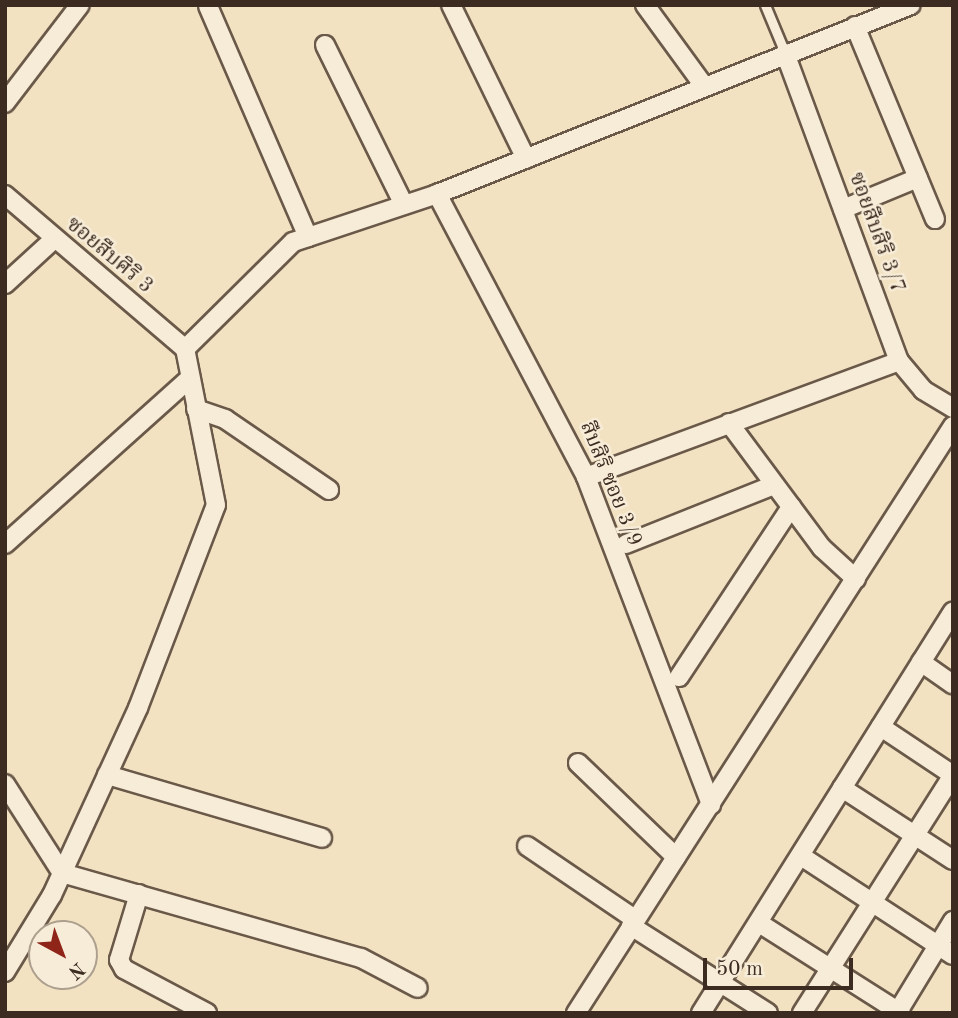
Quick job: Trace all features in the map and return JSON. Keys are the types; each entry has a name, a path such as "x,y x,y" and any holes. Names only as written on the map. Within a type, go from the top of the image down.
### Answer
{"street":[{"path":"5,103 80,5"},
{"path":"451,5 526,159"},
{"path":"645,5 704,86"},
{"path":"5,972 62,873 107,775 216,505 185,349 293,242 437,194 911,5"},
{"path":"208,6 308,237"},
{"path":"855,26 935,219"},
{"path":"325,45 404,205"},
{"name":"ซอยสืบสิริ 3/7","path":"785,53 899,361 923,390 953,408"},
{"path":"843,209 919,178"},
{"name":"สืบสิริ ซอย 3/9","path":"437,194 586,477 711,805"},
{"name":"ซอยสืบศิริ 3","path":"5,195 53,240 185,349"},
{"path":"5,284 53,240"},
{"path":"586,477 899,361"},
{"path":"5,544 190,378"},
{"path":"196,409 225,419 329,490"},
{"path":"729,423 791,507 856,579"},
{"path":"576,1013 953,426"},
{"path":"626,544 774,485"},
{"path":"678,677 791,507"},
{"path":"701,1013 953,611"},
{"path":"921,662 953,684"},
{"path":"802,1013 953,775 880,727"},
{"path":"578,763 676,857"},
{"path":"107,775 322,838"},
{"path":"5,784 62,873 361,958 418,988"},
{"path":"842,788 953,860"},
{"path":"527,846 721,983 768,1013"},
{"path":"801,856 945,950"},
{"path":"139,894 119,960 124,969 206,1013"},
{"path":"759,923 898,1012 945,950 953,921"}],"lane":[{"path":"765,5 785,53"}]}
